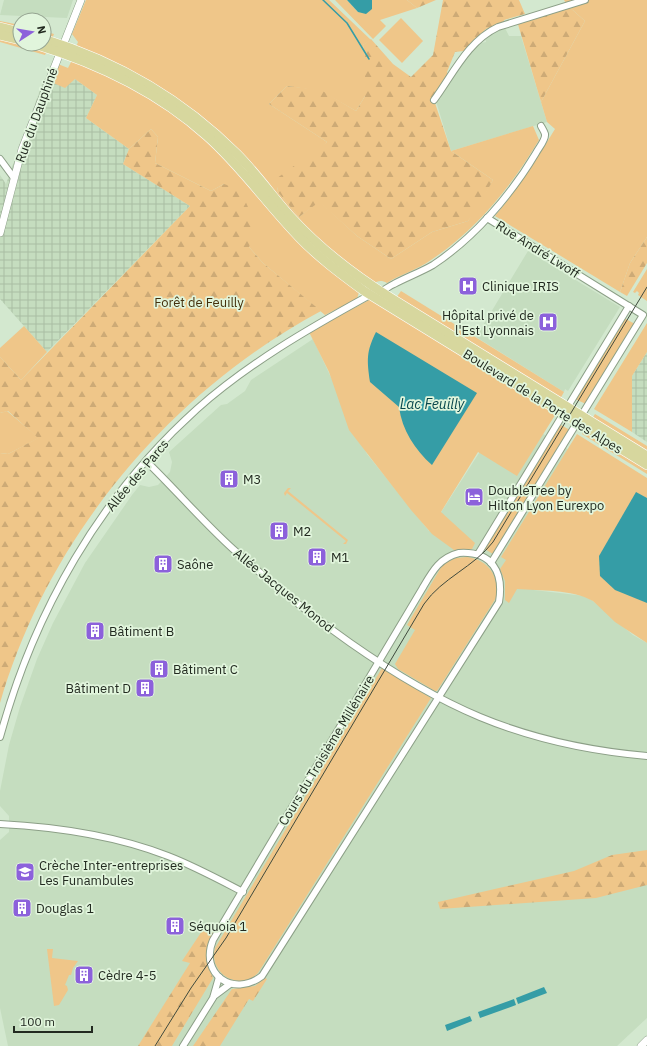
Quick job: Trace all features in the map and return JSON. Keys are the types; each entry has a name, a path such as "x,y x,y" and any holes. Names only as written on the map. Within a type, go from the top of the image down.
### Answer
{"main road":[{"path":"0,27 12,30"},
{"path":"0,35 12,38"},
{"path":"52,44 61,49"},
{"path":"52,47 61,49"},
{"name":"Boulevard de la Porte des Alpes","path":"61,49 115,66 151,85 184,107 238,155 290,216 314,241 353,273 579,419 647,465"},
{"name":"Boulevard de la Porte des Alpes","path":"61,49 112,73 149,93 180,114 232,161 310,247 327,263 371,294 565,410"},
{"name":"Boulevard de la Porte des Alpes","path":"579,419 647,456"}],"street":[{"name":"Rue du Dauphiné","path":"0,232 26,137 81,0"},
{"path":"434,100 475,43 485,34 498,27 585,0"},
{"name":"Rue André Lwoff","path":"541,126 545,132 544,139 513,187 487,218 643,315 579,419"},
{"path":"0,159 14,178"},
{"path":"381,292 433,264 457,247 487,218"},
{"name":"Allée des Parcs","path":"0,737 20,674 52,598 95,526 146,461 197,409 239,376 281,346 371,294 381,292"},
{"path":"183,1046 213,998 219,977 230,984 239,986 248,984 262,976 499,602 501,582 497,572 491,563 478,554 629,306"},
{"path":"491,563 579,419"},
{"name":"Allée Jacques Monod","path":"146,461 208,525 239,554 320,620 379,661 439,697 495,722 560,743 647,756"},
{"name":"Cours du Troisième Millénaire","path":"219,977 211,964 211,947 379,661 438,564 450,555 459,553 478,554"},
{"path":"0,824 41,826 78,831 132,844 169,856 243,892"},
{"path":"213,998 230,984"},
{"path":"641,1046 647,1040"}],"shaded area":[{"path":"4,0 73,0 67,18 52,17 52,12 12,12 12,16 0,15"},
{"path":"501,28 505,28 509,36 521,36 547,122 451,151 436,101 441,98 478,41 481,43 486,42 485,37"},
{"path":"44,79 51,82 75,79 97,95 86,118 129,149 123,164 190,206 47,352 0,299 0,175 6,184"},
{"name":"Hôpital privé de l'Est Lyonnais","path":"528,251 620,307 568,391 565,389 564,392 476,337"},
{"path":"313,339 367,454 429,531 506,411 605,472 534,590 585,596 633,635 647,643 647,1018 617,1046 8,1046 0,1008 0,840 9,832 9,816 0,806 0,791 9,745 20,707 37,659 53,623 85,563 140,485 149,487 158,485 170,472 172,462 169,452 221,405 227,404 245,391 251,380"},
{"path":"647,352 647,442 632,432 632,376"}],"green space":[{"path":"86,0 329,0 371,40 363,45 365,55 365,96 356,111 321,91 287,86 269,104 327,142 278,187 277,191 299,217 319,201 357,236 391,259 432,232 468,221 493,180 451,151 533,126 539,140 504,191 478,221 463,235 420,267 387,283 379,281 366,288 222,147 76,47 78,42 72,34"},
{"path":"335,0 347,0 358,12 372,9 372,0 407,0 417,8 380,20 386,26 373,39"},
{"path":"407,0 436,0 417,8"},
{"path":"443,0 519,0 525,14 504,20 504,22 486,29 464,51 455,52 447,72 449,76 434,100 451,151 493,180 476,211 468,221 432,232 391,259 357,236 319,202 299,217 277,191 278,187 273,181 327,142 269,104 287,86 321,90 356,111 365,96 365,55 363,45 371,39 393,64 411,77 433,55"},
{"path":"564,0 647,0 647,237 630,263 620,292 495,216 512,195 555,129 547,122 541,102 585,21 567,5"},
{"path":"567,5 585,21 541,102 517,21"},
{"path":"401,18 423,41 402,63 379,40"},
{"path":"0,21 12,23 12,45 0,42"},
{"path":"35,52 46,52 45,55"},
{"path":"72,60 107,75 140,93 172,113 203,136 359,292 357,299 325,315 263,263 249,247 224,184 211,191 155,163 158,137 151,129 129,149 86,118 97,95 75,79 65,88 51,82 58,64 68,68"},
{"name":"Forêt de Feuilly","path":"151,129 158,137 155,163 211,191 224,184 239,189 252,217 253,232 249,247 263,263 321,311 266,344 214,383 166,427 122,475 83,527 49,583 21,642 0,703 0,453 8,454 38,438 8,411 0,413 0,357 21,380 190,206 123,164 129,149"},
{"path":"647,237 647,263 627,296 620,292 630,263"},
{"path":"647,269 647,301 638,295 639,293 637,291 635,293 633,292"},
{"path":"401,291 564,392 560,399 396,298"},
{"path":"371,299 557,412 517,476 478,452 441,512 475,543 472,549 454,550 432,534 411,510 349,430 329,372 309,332"},
{"path":"624,318 635,324 586,404 575,399"},
{"path":"647,323 647,352 632,376 632,432 594,409"},
{"path":"24,326 47,352 21,380 0,357 0,348"},
{"path":"7,411 39,438 8,454 0,453 0,413"},
{"path":"595,414 647,446 647,450 592,419"},
{"path":"559,424 570,430 493,554 483,548"},
{"path":"585,430 647,468 647,474 582,434"},
{"path":"577,434 647,478 647,643 615,622 593,601 575,594 556,591 517,589 509,603 505,600 505,581 500,569 506,560 501,557"},
{"path":"288,488 291,488 288,491 348,540 346,544 343,544 346,541 287,493 285,496 284,493"},
{"path":"467,557 481,562 491,571 496,583 496,598 437,691 435,691 398,669 395,664 415,630 407,625 443,564 456,558"},
{"path":"382,668 431,698 258,973 243,981 227,977 216,966 214,957 215,948"},
{"path":"647,850 647,885 596,898 440,909 438,902 574,871 612,855"},
{"path":"208,922 213,934 206,959 213,978 172,1046 138,1046 190,963 182,961"},
{"path":"47,949 53,949 52,958 78,961 73,968 71,975 69,975 65,985 67,986 68,990 59,1005 54,1006"},
{"path":"265,978 267,979 253,1001 249,999 220,1046 193,1046 232,989 255,986"}],"water":[{"path":"347,0 372,0 372,9 366,14 358,12"},
{"name":"Lac Feuilly","path":"376,332 477,393 432,465 420,453 406,432 399,407 370,382 368,356 370,345"},
{"path":"636,492 647,498 647,603 615,590 600,576 599,556"},
{"path":"544,987 547,993 518,1004 516,998"},
{"path":"514,999 516,1005 480,1018 478,1012"},
{"path":"470,1016 472,1021 447,1031 445,1025"}],"waterway":[{"path":"323,0 347,23 369,59"}],"tram line":[{"path":"155,1046 191,988 226,938 424,604 431,595 477,559 493,542 647,287"}],"place":[{"name":"Clinique IRIS","path":"468,286"},
{"name":"Hôpital privé de l'Est Lyonnais","path":"548,322"},
{"name":"M3","path":"229,479"},
{"name":"DoubleTree by Hilton Lyon Eurexpo","path":"474,497"},
{"name":"M2","path":"279,531"},
{"name":"M1","path":"317,557"},
{"name":"Saône","path":"163,564"},
{"name":"Bâtiment B","path":"95,631"},
{"name":"Bâtiment C","path":"159,669"},
{"name":"Bâtiment D","path":"145,688"},
{"name":"Crèche Inter-entreprises Les Funambules","path":"25,872"},
{"name":"Douglas 1","path":"22,908"},
{"name":"Séquoia 1","path":"175,926"},
{"name":"Cèdre 4-5","path":"84,975"}]}
